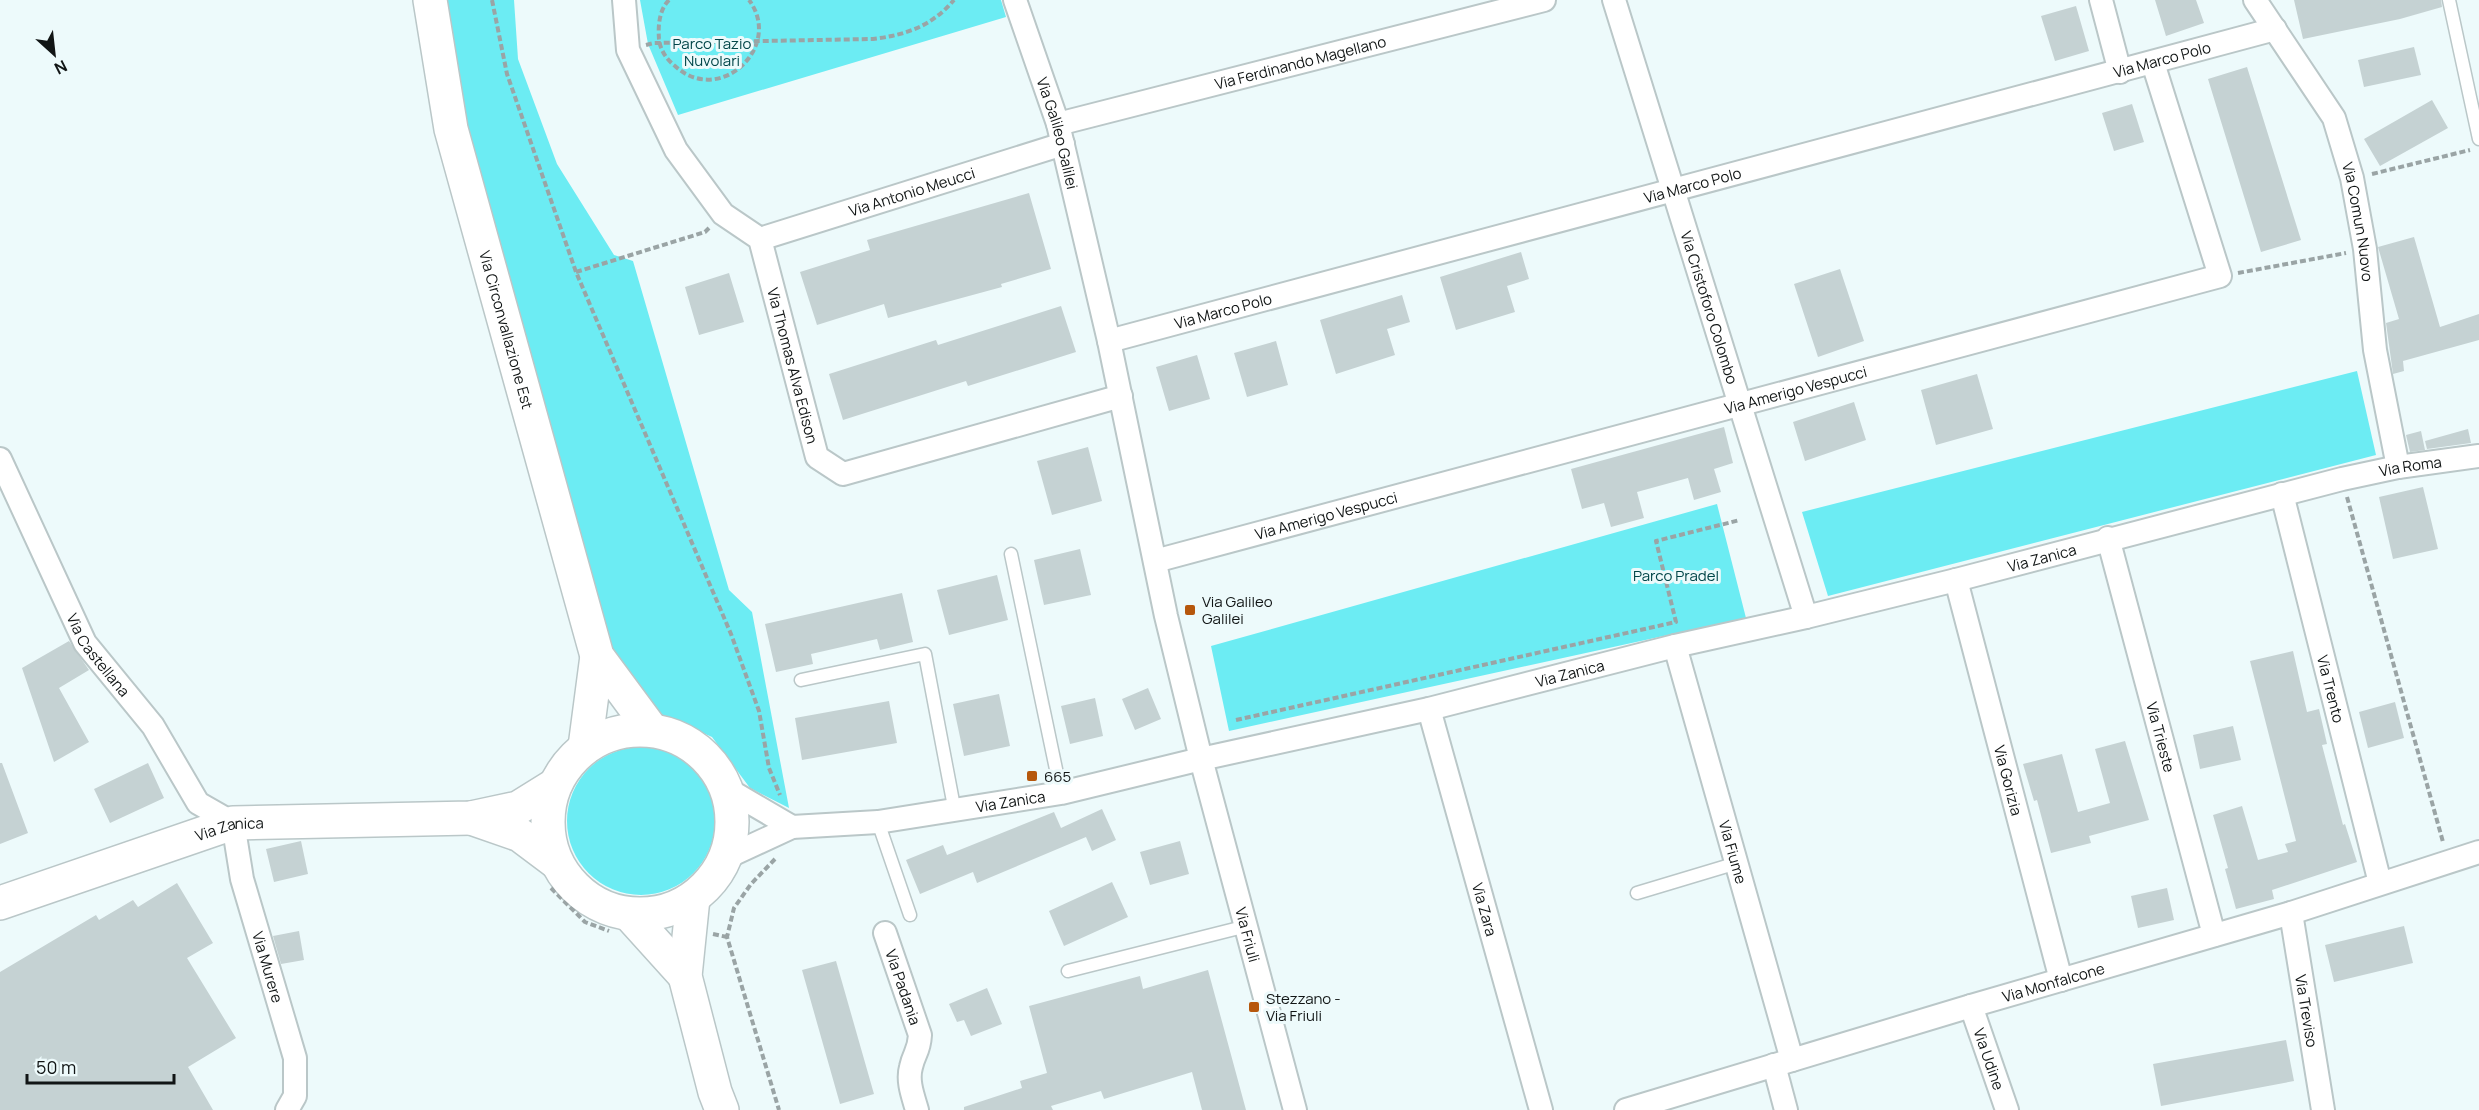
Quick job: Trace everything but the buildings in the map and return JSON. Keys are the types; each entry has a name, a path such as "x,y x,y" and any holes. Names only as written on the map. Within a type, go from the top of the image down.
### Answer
{"main road":[{"name":"Via Circonvallazione Est","path":"430,0 451,129 597,656 651,729"},
{"name":"Via Circonvallazione Est","path":"585,747 597,656"},
{"path":"623,924 662,912 693,898 712,881 725,858 733,824 727,789 715,767 698,748 675,735 651,729 616,732 585,747 567,764 555,785 547,823 553,874 599,905 685,976"},
{"name":"Via Zanica","path":"0,903 233,823 471,818 518,808 555,785"},
{"name":"Via Zanica","path":"471,818 520,835 553,874"},
{"path":"693,898 685,976 715,1092 722,1110"}],"street":[{"path":"624,0 628,50 676,150 723,214 760,239"},
{"name":"Via Galileo Galilei","path":"1015,0 1060,134 1109,341 1166,616 1201,759"},
{"name":"Via Ferdinando Magellano","path":"1060,134 1544,0"},
{"name":"Via Cristoforo Colombo","path":"1614,0 1806,617"},
{"path":"2101,0 2120,72"},
{"name":"Via Comun Nuovo","path":"2255,0 2334,118 2352,178 2365,249 2375,350 2398,467"},
{"name":"Via Marco Polo","path":"1109,341 2275,29"},
{"path":"2154,63 2220,276"},
{"name":"Via Antonio Meucci","path":"760,239 1060,134"},
{"name":"Via Thomas Alva Edison","path":"760,239 818,457 843,474 1121,396"},
{"name":"Via Amerigo Vespucci","path":"1155,561 2220,276"},
{"name":"Via Roma","path":"2342,479 2398,467 2479,456"},
{"name":"Via Castellana","path":"0,459 86,643 153,726 198,803 233,823"},
{"name":"Via Zanica","path":"725,858 792,827 878,822 955,812 1061,793 1201,759 1429,709 1675,646 1806,617 2342,479"},
{"name":"Via Trento","path":"2282,494 2379,883"},
{"name":"Via Trieste","path":"2108,538 2214,935"},
{"name":"Via Gorizia","path":"1956,579 2061,980"},
{"name":"Via Fiume","path":"1675,646 1737,863 1783,1062"},
{"name":"Via Zara","path":"1429,709 1540,1110"},
{"name":"Via Friuli","path":"1201,759 1295,1110"},
{"path":"727,789 792,827"},
{"name":"Via Murere","path":"233,823 242,879 295,1058 295,1096 287,1110"},
{"name":"Via Monfalcone","path":"1626,1110 1971,1006 2292,913 2479,852"},
{"name":"Via Treviso","path":"2292,913 2323,1110"},
{"name":"Via Padania","path":"885,933 920,1035 919,1051 910,1066 910,1083 917,1110"},
{"name":"Via Udine","path":"1971,1006 2007,1110"},
{"path":"1783,1062 1786,1110"}],"lane":[{"path":"2449,0 2479,139"},
{"path":"1011,554 1061,793"},
{"path":"801,680 925,654 955,812"},
{"path":"878,822 910,915"},
{"path":"1637,893 1737,863"},
{"path":"1068,972 1247,926"}],"path":[{"path":"492,0 507,75 576,272 731,634 759,711 769,768 792,827 786,848 751,884 734,908 727,937 779,1110"},
{"path":"669,0 658,23 660,43 668,60 682,73 700,80 718,79 736,72 750,58 758,41 758,21 748,0"},
{"path":"628,50 654,43 873,39 902,35 936,18 954,0"},
{"path":"2352,178 2479,148"},
{"path":"576,272 705,232 723,214"},
{"path":"2220,276 2365,249"},
{"path":"2342,479 2448,863"},
{"path":"1236,720 1676,622 1656,541 1740,520"},
{"path":"553,874 585,922 623,924"},
{"path":"688,936 711,934 727,937"}],"green space":[{"path":"444,0 514,0 518,59 557,164 614,255 633,261 729,590 752,612 789,808 750,788 712,737 660,714 607,650 459,94"},
{"name":"Parco Tazio Nuvolari","path":"640,0 1001,0 1006,17 678,115 648,44"},
{"path":"2357,371 2376,455 1828,596 1802,512"},
{"name":"Parco Pradel","path":"1717,504 1746,618 1229,731 1211,646"},
{"path":"641,747 669,753 693,769 709,793 715,821 709,849 693,873 669,889 641,895 613,889 589,873 573,849 567,821 573,793 589,769 613,753"}],"place":[{"name":"Via Galileo Galilei","path":"1190,610"},
{"name":"665","path":"1032,776"},
{"name":"Stezzano - Via Friuli","path":"1254,1007"}]}
